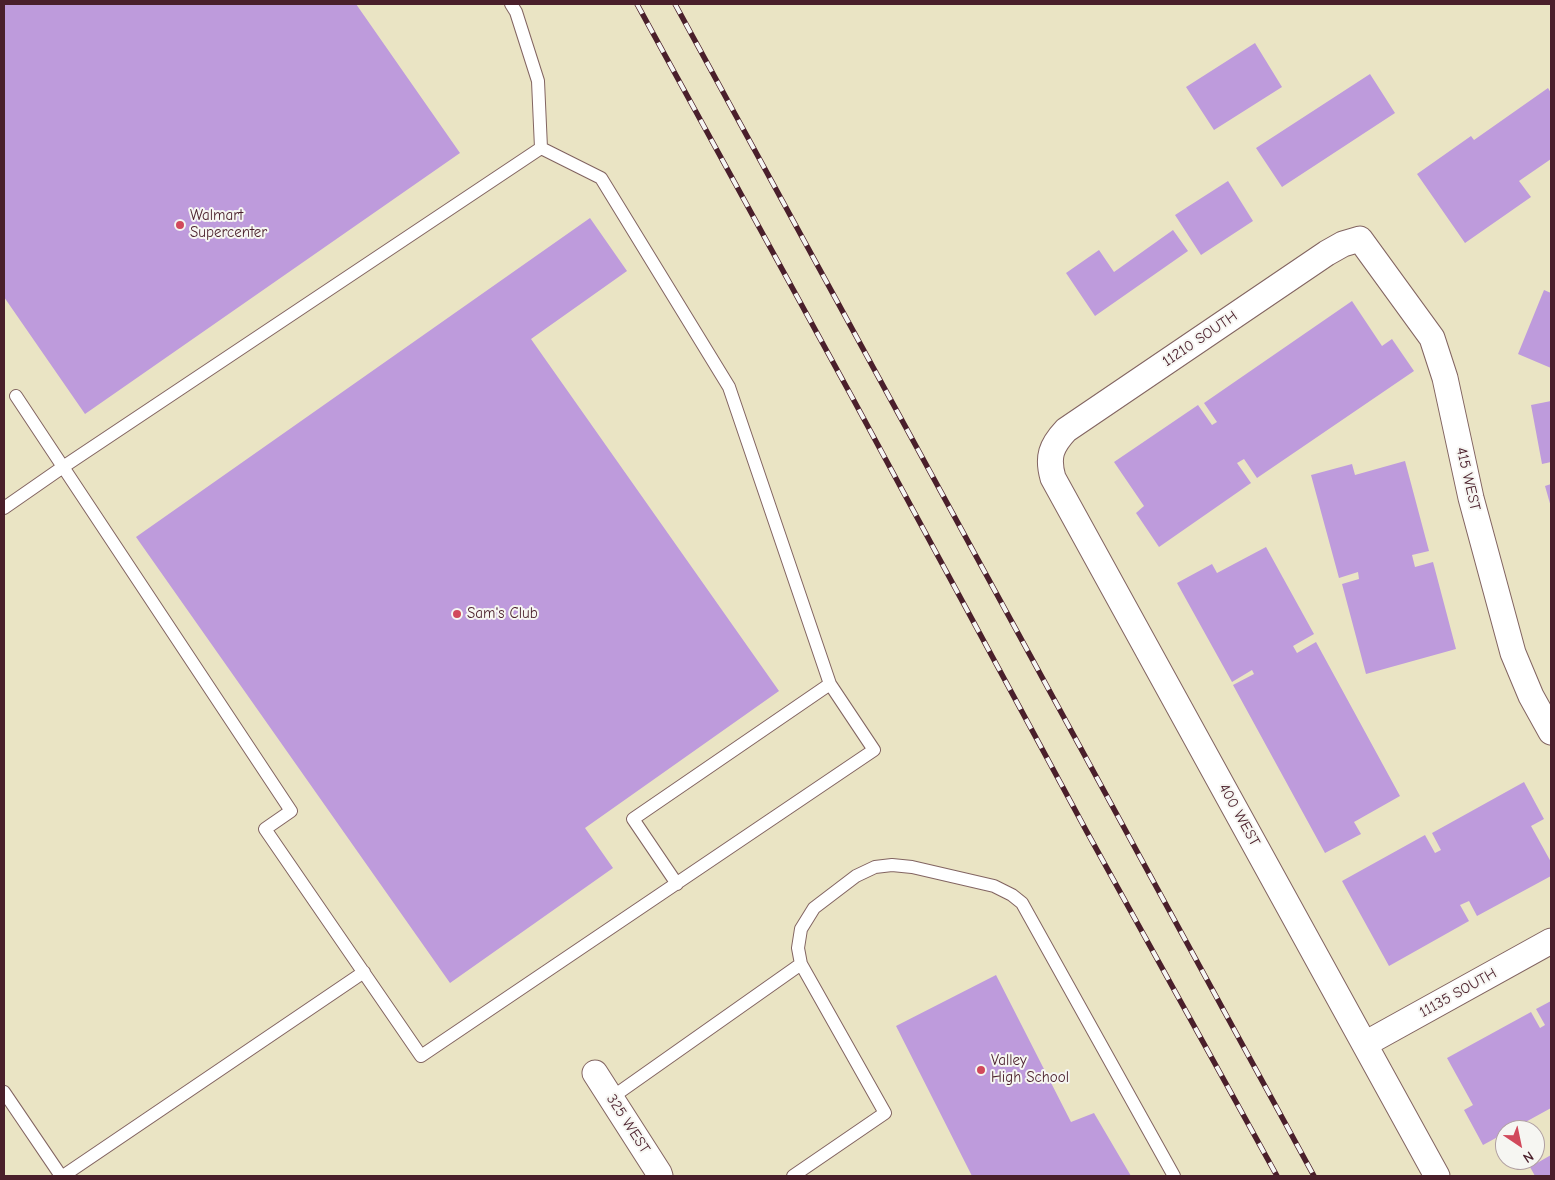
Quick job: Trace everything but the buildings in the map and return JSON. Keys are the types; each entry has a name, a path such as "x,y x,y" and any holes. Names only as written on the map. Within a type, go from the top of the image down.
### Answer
{"street":[{"name":"11210 SOUTH","path":"1051,453 1057,440 1066,430 1328,253 1343,244 1360,239"},
{"name":"415 WEST","path":"1360,239 1432,338 1446,378 1471,498 1512,653 1531,696 1551,732"},
{"name":"400 WEST","path":"1051,453 1049,465 1057,485 1437,1176"},
{"name":"11135 SOUTH","path":"1365,1044 1551,941"},
{"name":"325 WEST","path":"595,1073 660,1172 660,1176"}],"lane":[{"path":"511,4 516,12 538,81 541,148"},
{"path":"4,508 541,148"},
{"path":"16,396 291,811 265,829 421,1056 874,750 830,684 728,387 601,178 541,148"},
{"path":"677,884 633,819 830,684"},
{"path":"793,1176 885,1113 801,964 798,948 801,929 814,908 856,876 875,867 892,865 912,866 994,886 1012,895 1022,903 1174,1176"},
{"path":"611,1098 801,964"},
{"path":"4,1092 62,1176 364,972"}],"railway":[{"path":"637,4 1087,832 1277,1176"},
{"path":"675,4 1314,1176"}],"place":[{"name":"Walmart Supercenter","path":"180,225"},
{"name":"Sam's Club","path":"457,614"},
{"name":"Valley High School","path":"981,1070"}]}
